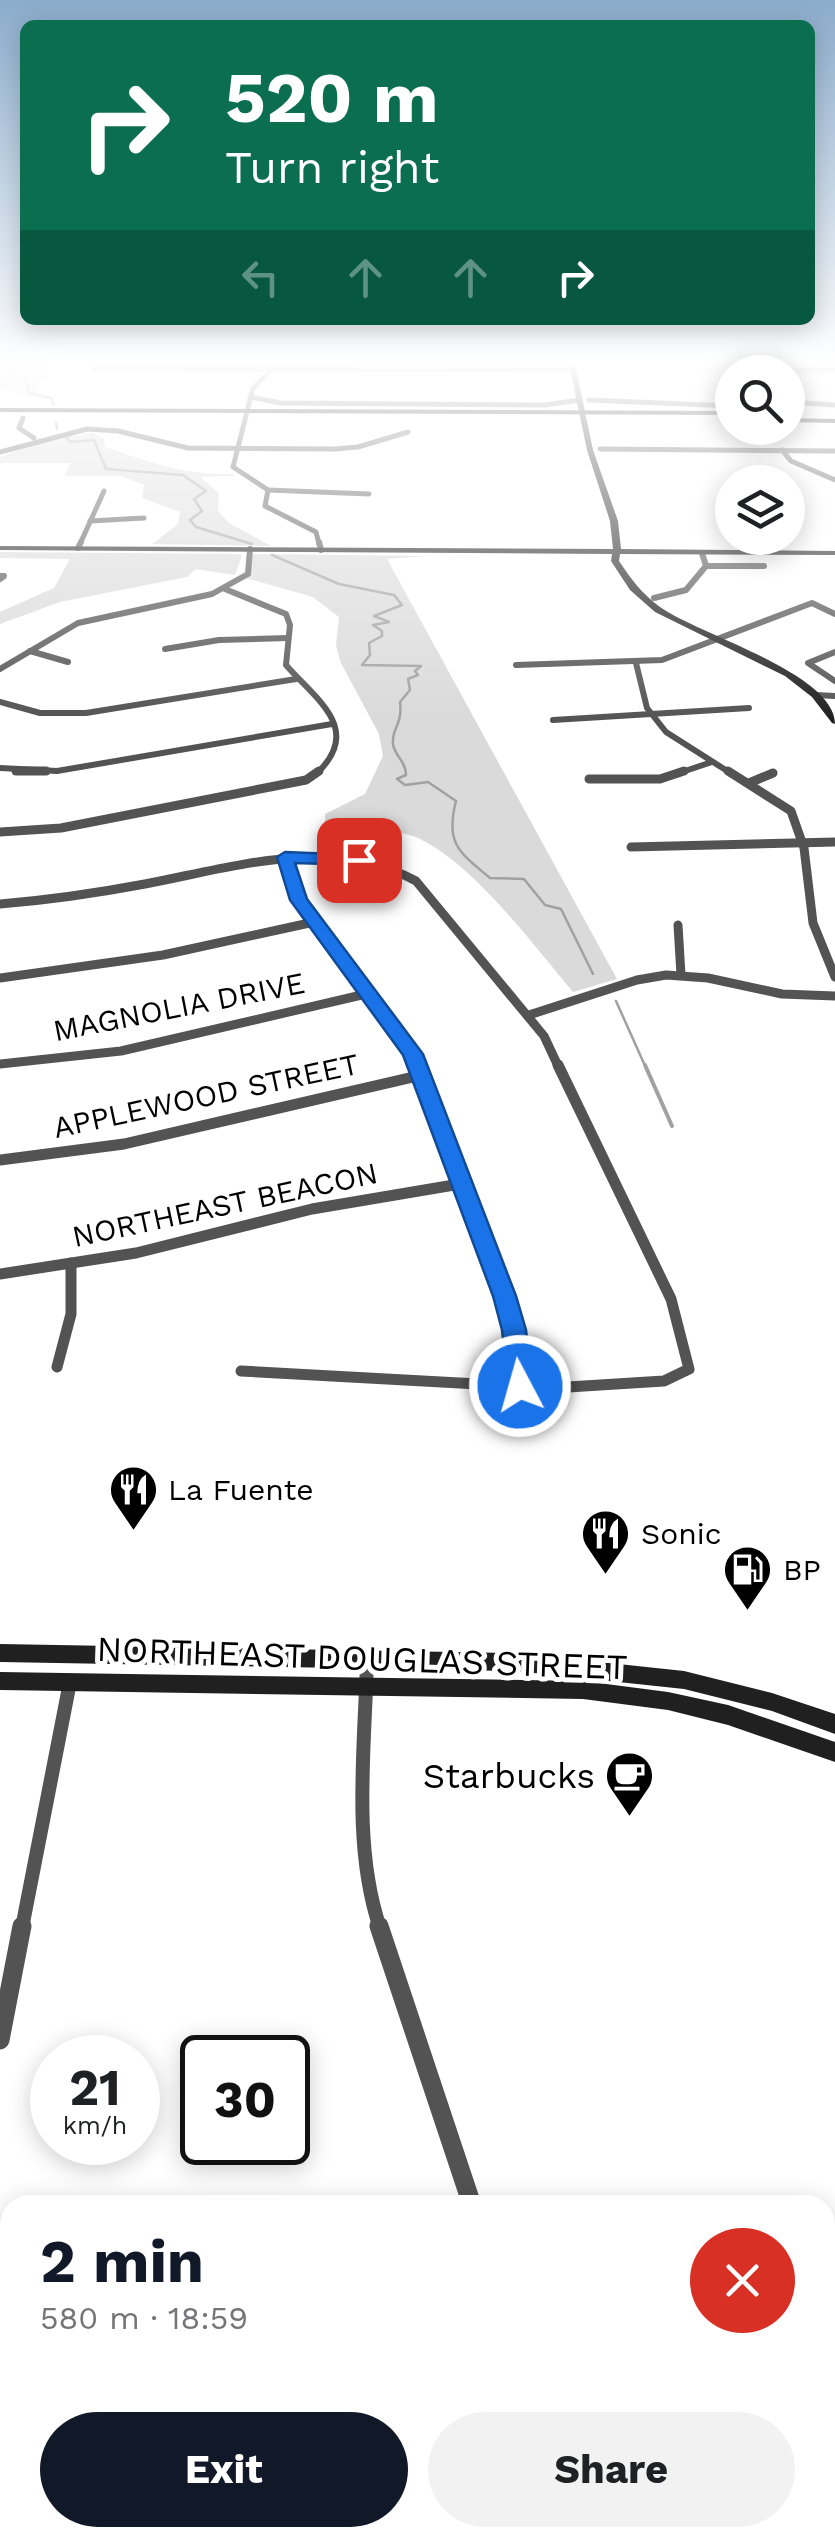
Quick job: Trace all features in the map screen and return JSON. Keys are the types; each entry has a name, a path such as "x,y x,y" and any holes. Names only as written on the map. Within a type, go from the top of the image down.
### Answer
{"street":[{"path":"257,483 268,490 370,494"},
{"path":"603,483 618,554 654,598 686,622"},
{"path":"268,490 265,506 316,532 321,550"},
{"path":"78,548 104,491"},
{"path":"90,521 144,518"},
{"path":"0,548 835,553"},
{"path":"0,670 78,622 224,589 248,574 250,549"},
{"path":"702,553 706,566"},
{"path":"618,554 615,562 632,590 658,610 792,678 816,695 835,721"},
{"path":"654,598 689,590 706,566"},
{"path":"706,566 764,566"},
{"path":"0,832 62,828 306,780 324,770 335,754 332,724 322,700 296,679 285,660 290,625 286,614 224,589"},
{"path":"516,665 662,660 736,635 740,628 812,602 835,614"},
{"path":"165,650 218,640 288,638"},
{"path":"30,651 68,662"},
{"path":"835,652 808,663 835,681"},
{"path":"636,663 650,714 676,740 791,811 802,842 812,923 835,978"},
{"path":"0,702 40,713 86,714 296,679"},
{"path":"816,695 835,696"},
{"path":"553,720 749,708"},
{"path":"0,768 19,772 58,771 332,724"},
{"path":"589,779 660,779 712,762"},
{"path":"750,783 772,773"},
{"path":"632,847 835,842"},
{"path":"285,857 292,890 366,994 396,1029 422,1075 514,1330 520,1386"},
{"path":"0,904 144,884 285,857 359,860 408,874 544,1036 671,1299 689,1369 679,1378 622,1388 241,1372"},
{"path":"0,978 163,955 314,922"},
{"path":"678,925 681,975"},
{"path":"529,1014 637,980 681,975 782,994 835,996"},
{"name":"MAGNOLIA DRIVE","path":"0,1064 121,1051 366,994"},
{"name":"APPLEWOOD STREET","path":"0,1160 124,1144 422,1075"},
{"name":"NORTHEAST BEACON","path":"0,1274 177,1244 312,1209 460,1184"},
{"path":"58,1366 71,1314 72,1263"},
{"name":"NORTHEAST DOUGLAS STREET","path":"0,1652 516,1662 644,1674 738,1692 835,1724"},
{"path":"0,2040 70,1682 85,1660 107,1655"},
{"path":"367,1660 364,1822 370,1900 469,2195"},
{"name":"NORTHEAST DOUGLAS STREET","path":"0,1681 583,1690 668,1702 728,1716 835,1752"}],"shaded area":[{"path":"139,483 207,483 219,493 218,511 229,523 271,546 152,544 178,524 180,512 142,498 144,485"},
{"path":"0,552 242,555 235,575 196,569 187,577 60,602 0,624 0,612 54,588 70,559 0,558"},
{"path":"253,554 427,556 387,559 617,979 573,992 481,886 439,850 418,838 325,826 325,814 365,794 383,756 379,734 341,663 336,646 339,617 313,597 243,577"}],"waterway":[{"path":"194,483 206,491 194,499 202,511 190,520 196,527 252,544"},
{"path":"272,555 339,584 394,595 402,605 374,616 389,622 373,625 382,631 382,636 369,643 370,655 362,665 421,666 415,671 418,675 408,679 410,690 400,702 393,744 406,775 397,779 405,785 428,782 456,801 452,828 463,854 490,878 524,879 545,905 561,909 593,974"},
{"path":"616,1001 646,1068"},
{"path":"645,1065 672,1126"}],"place":[{"name":"La Fuente","path":"133,1532"},
{"name":"Sonic","path":"606,1576"},
{"name":"BP","path":"748,1612"},
{"name":"Starbucks","path":"630,1818"}],"route":[{"path":"359,860 285,857 298,900 413,1054 504,1296 514,1330 520,1386"}]}
